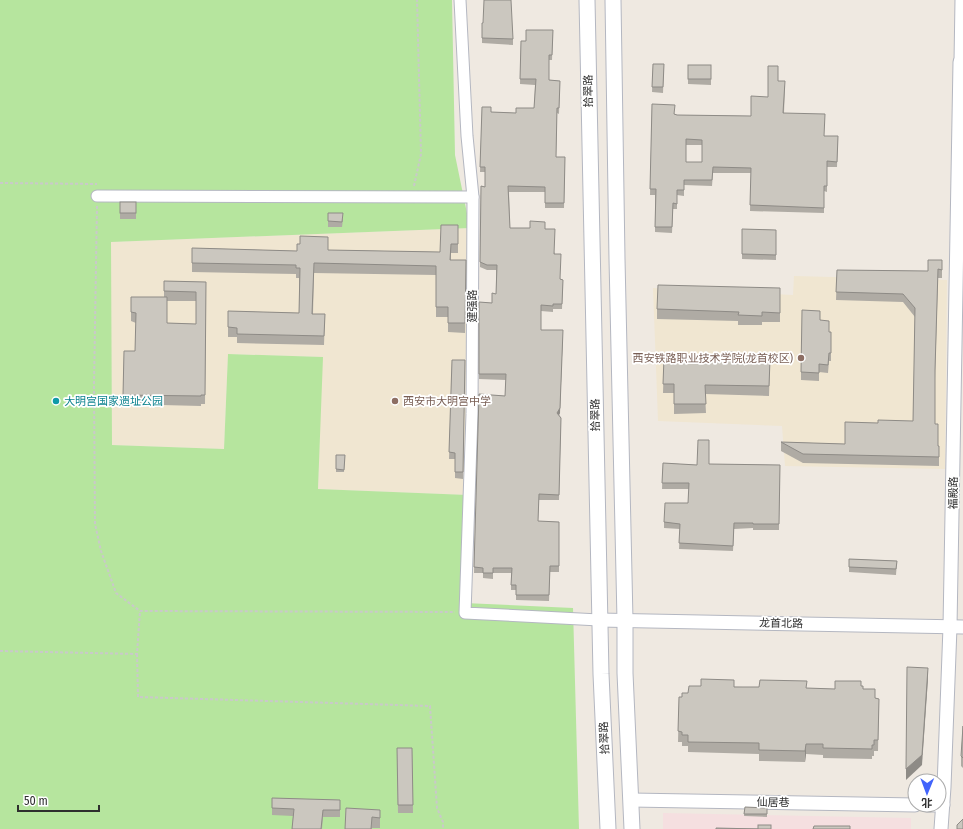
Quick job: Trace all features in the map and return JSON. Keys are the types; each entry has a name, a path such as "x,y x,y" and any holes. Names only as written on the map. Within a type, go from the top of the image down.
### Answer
{"main road":[{"name":"拾翠路","path":"587,0 599,620 608,829"},
{"path":"614,0 617,259 625,673 632,829"}],"street":[{"name":"建强路","path":"460,0 467,136 473,197 472,414 465,612"},
{"path":"961,0 962,62"},
{"name":"福殿路","path":"944,773 959,338 962,62"},
{"path":"97,196 473,197"},
{"path":"465,612 599,620"},
{"name":"龙首北路","path":"599,620 963,627"},
{"name":"仙居巷","path":"631,800 907,805"},
{"name":"福殿路","path":"941,829 942,813"}],"path":[{"path":"414,188 421,154 416,0"},
{"path":"0,183 98,184 94,386 95,524 101,551 116,593 140,611 465,612"},
{"path":"140,611 137,654 138,697 430,706 437,808 443,822 443,829"},
{"path":"0,651 137,654"}],"shaded area":[{"name":"西安市大明宫中学","path":"470,228 468,495 318,489 322,357 228,354 224,449 112,445 110,242"},
{"name":"西安铁路职业技术学院(龙首校区)","path":"794,276 947,280 945,469 785,466 782,426 658,421 653,288 793,295"},
{"path":"663,813 911,818 911,829 663,829"}],"green space":[{"name":"大明宫国家遗址公园","path":"0,0 452,0 455,155 470,228 111,242 112,445 224,449 228,354 323,357 318,489 468,495 464,603 573,608 579,829 0,829"}],"building":[{"path":"484,0 511,0 513,39 482,38"},
{"path":"526,30 553,30 552,55 549,55 549,80 560,81 559,108 557,108 556,157 565,157 564,203 545,203 545,187 508,186 510,228 530,228 530,221 545,222 545,229 555,229 554,254 561,254 560,279 563,280 562,304 553,304 553,306 541,305 541,330 563,330 560,408 557,413 561,418 559,495 539,494 538,521 559,522 559,566 550,566 549,595 516,595 516,585 511,585 512,568 493,568 493,573 483,573 483,568 474,567 479,394 505,396 506,374 479,374 479,302 492,303 492,293 496,294 497,265 487,265 480,262 481,186 485,187 485,167 480,167 482,107 491,107 491,112 516,113 516,108 534,108 536,79 520,79 521,41 526,41"},
{"path":"653,64 664,64 663,87 652,87"},
{"path":"688,65 711,65 711,79 688,79"},
{"path":"768,66 778,66 778,81 785,81 783,113 825,114 824,136 838,136 837,162 827,161 827,186 824,186 824,208 750,205 751,168 713,167 712,180 684,180 684,190 677,190 677,204 673,203 672,227 655,227 656,189 650,189 652,104 675,105 674,114 677,115 751,116 751,96 768,97","holes":["686,139 702,140 702,162 686,162"]},
{"path":"120,202 136,202 136,213 120,213"},
{"path":"328,213 343,213 342,222 328,221"},
{"path":"441,225 458,225 458,244 451,244 450,260 466,260 465,323 448,323 448,307 436,307 436,266 314,263 312,314 325,314 324,336 237,334 237,328 228,327 228,311 299,313 300,268 296,268 296,265 192,263 192,248 297,251 297,244 300,244 300,236 328,237 328,250 440,252"},
{"path":"742,229 776,230 776,255 742,254"},
{"path":"928,260 942,260 942,270 938,269 935,370 935,424 938,424 939,457 803,454 781,442 845,444 845,422 878,423 878,420 913,421 915,308 903,294 836,292 837,270 928,271"},
{"path":"164,281 206,282 205,395 123,395 124,351 135,351 136,313 131,312 131,297 167,297 167,323 196,324 196,292 164,291"},
{"path":"658,285 780,288 780,313 762,312 762,316 738,315 739,312 657,309"},
{"path":"802,310 820,311 820,320 829,321 829,332 831,332 831,353 829,353 828,365 819,364 819,373 801,372"},
{"path":"724,352 733,352 733,358 770,360 769,386 705,385 706,404 674,404 674,384 663,384 664,358 724,359"},
{"path":"452,360 465,360 463,472 455,472 455,453 449,452"},
{"path":"698,440 709,440 709,464 780,465 779,524 734,523 733,546 679,543 680,524 664,522 665,503 688,503 689,483 662,483 663,463 697,465"},
{"path":"336,455 345,455 344,470 336,469"},
{"path":"849,559 897,561 896,569 849,567"},
{"path":"907,667 928,668 922,755 906,769"},
{"path":"701,679 734,680 734,687 759,687 760,680 807,681 806,688 835,689 835,681 861,681 861,686 863,686 863,689 875,689 875,698 879,699 878,740 874,740 872,749 823,748 823,744 806,744 805,751 759,750 759,743 688,742 688,735 682,735 682,732 678,731 679,697 682,697 682,693 688,693 689,686 701,686"},
{"path":"963,726 963,758 961,756"},
{"path":"397,748 412,748 413,805 398,805"},
{"path":"272,798 340,800 340,810 323,810 321,829 292,829 294,809 272,808"},
{"path":"745,807 767,808 767,814 744,814"},
{"path":"346,808 380,810 380,818 372,817 371,829 345,829"},
{"path":"963,819 963,829 957,829 957,825"},
{"path":"758,825 771,825 771,829 758,829"},
{"path":"814,826 850,826 850,829 813,829"},
{"path":"716,828 758,829 716,829"}],"place":[{"name":"西安铁路职业技术学院(龙首校区)","path":"801,358"},
{"name":"大明宫国家遗址公园","path":"56,401"},
{"name":"西安市大明宫中学","path":"395,401"}]}
